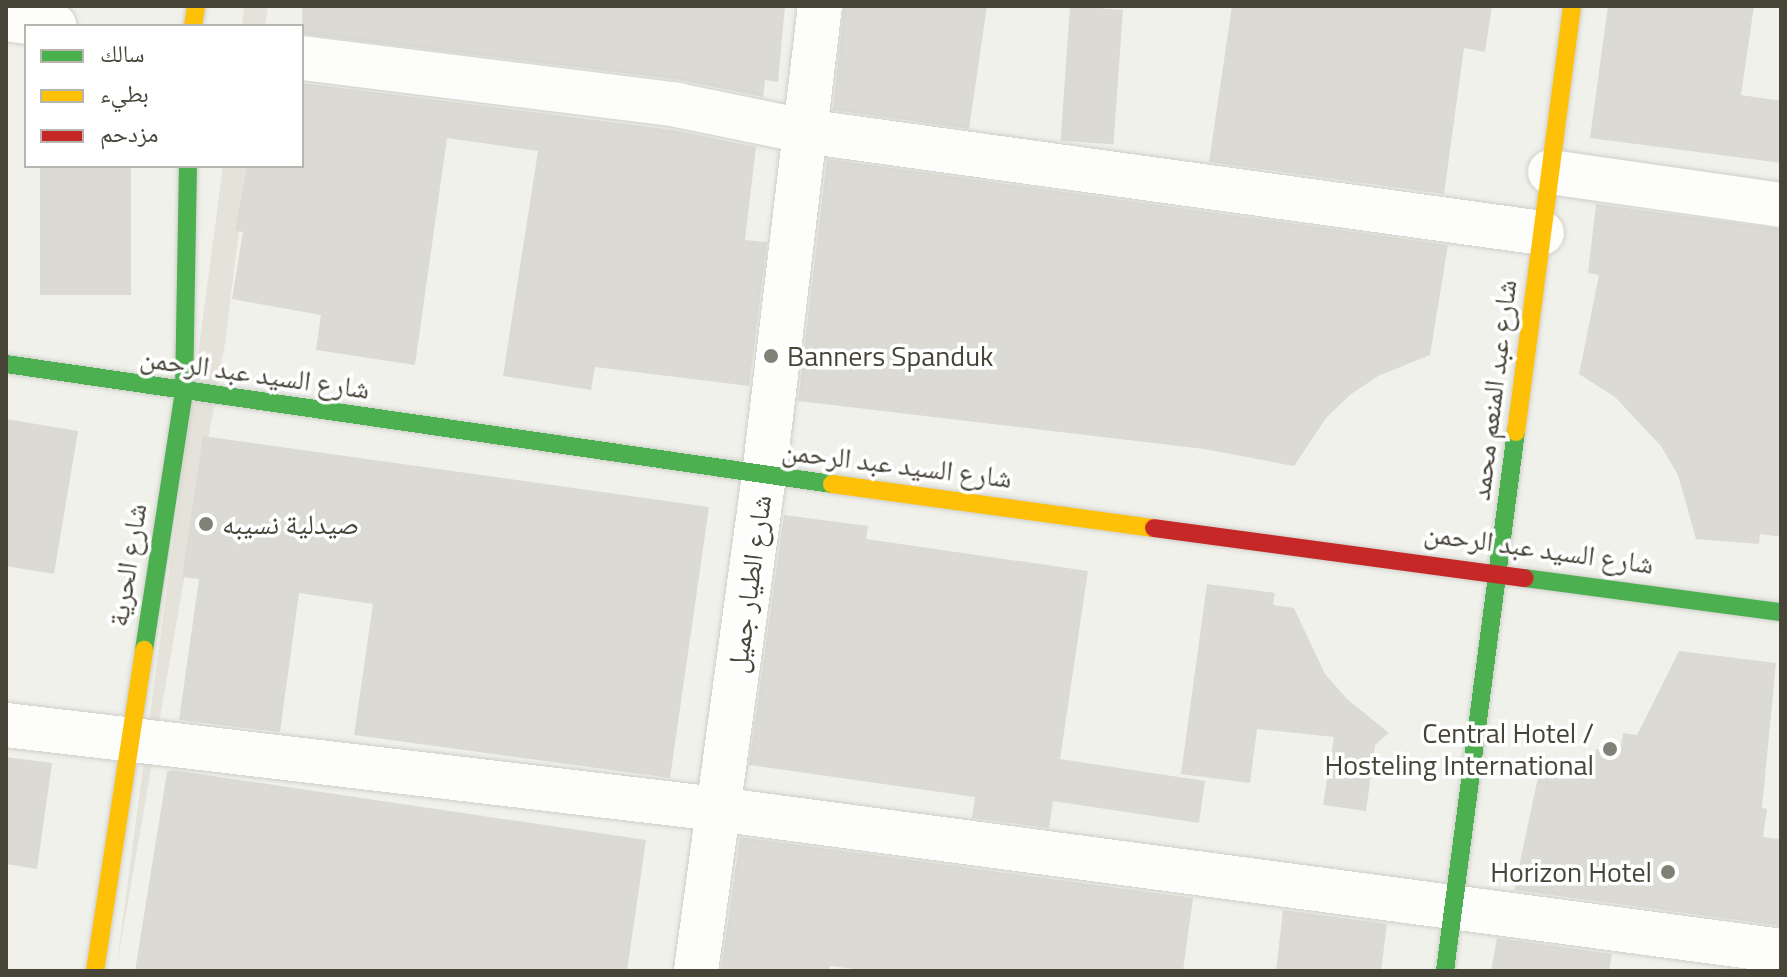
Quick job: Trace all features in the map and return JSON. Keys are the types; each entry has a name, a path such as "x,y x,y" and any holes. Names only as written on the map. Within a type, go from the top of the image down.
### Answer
{"street":[{"name":"شارع الطيار جميل","path":"696,971 764,475 820,6"},
{"name":"شارع عبد المنعم محمد","path":"1445,971 1572,6"},
{"path":"6,19 41,24"},
{"path":"304,58 677,105 804,131 1542,233"},
{"name":"شارع الحرية","path":"95,971 126,743 184,392 188,168"},
{"path":"1550,172 1781,205"},
{"name":"شارع السيد عبد الرحمن","path":"6,364 764,475 1498,569 1781,612"},
{"path":"6,725 126,743 717,809 1781,951"}],"shaded area":[{"path":"244,6 268,6 265,24 242,24"},
{"path":"223,168 247,168 225,343 116,971"}],"building":[{"path":"302,6 785,6 778,82 765,80 763,97 680,80 304,34"},
{"path":"844,6 987,6 969,129 833,110"},
{"path":"1070,6 1123,10 1113,144 1061,141"},
{"path":"1232,6 1492,6 1485,52 1464,48 1444,194 1209,162"},
{"path":"1608,6 1754,6 1741,95 1781,101 1781,163 1590,138"},
{"path":"304,83 673,130 756,147 745,240 767,242 749,386 595,367 591,390 503,376 538,151 447,138 415,365 316,350 321,315 232,299 243,232 235,231 247,168 304,168"},
{"path":"827,159 1448,245 1430,355 1378,376 1350,395 1326,418 1294,466 1204,449 798,401"},
{"path":"40,168 131,168 131,295 40,295"},
{"path":"1596,204 1781,229 1781,537 1760,534 1759,544 1696,539 1678,475 1661,446 1615,397 1579,374 1599,275 1588,273"},
{"path":"6,419 78,431 54,574 6,566"},
{"path":"203,436 709,507 670,778 354,735 373,604 299,593 280,732 179,720 199,579 182,577"},
{"path":"784,515 868,526 866,539 1088,571 1060,759 1205,781 1199,823 1053,801 1049,828 972,818 975,797 749,765"},
{"path":"1207,584 1275,593 1273,605 1294,608 1325,674 1347,699 1389,733 1375,745 1366,811 1323,805 1334,737 1257,729 1250,783 1181,774"},
{"path":"1679,651 1776,663 1762,808 1767,809 1763,837 1781,839 1781,926 1514,890 1540,768 1591,777 1596,749 1620,753 1623,733 1637,735"},
{"path":"6,757 52,763 37,869 6,864"},
{"path":"172,770 646,840 627,971 135,971 167,772"},
{"path":"740,837 1193,898 1183,971 870,971 830,966 829,971 721,971"},
{"path":"1283,910 1387,924 1381,971 1276,971"},
{"path":"1497,938 1612,954 1609,971 1491,971"}],"traffic: fast":[{"path":"144,650 184,392 188,168"},
{"path":"6,364 832,484"},
{"path":"1445,971 1516,432"},
{"path":"1525,578 1781,612"}],"traffic: slow":[{"path":"193,24 196,6"},
{"path":"1516,432 1572,6"},
{"path":"832,484 1154,528"},
{"path":"95,971 144,650"}],"traffic: jam":[{"path":"1154,528 1525,578"}],"place":[{"name":"Banners Spanduk","path":"771,356"},
{"name":"صيدلية نسيبه","path":"206,524"},
{"name":"Central Hotel / Hosteling International","path":"1610,749"},
{"name":"Horizon Hotel","path":"1668,872"}]}
